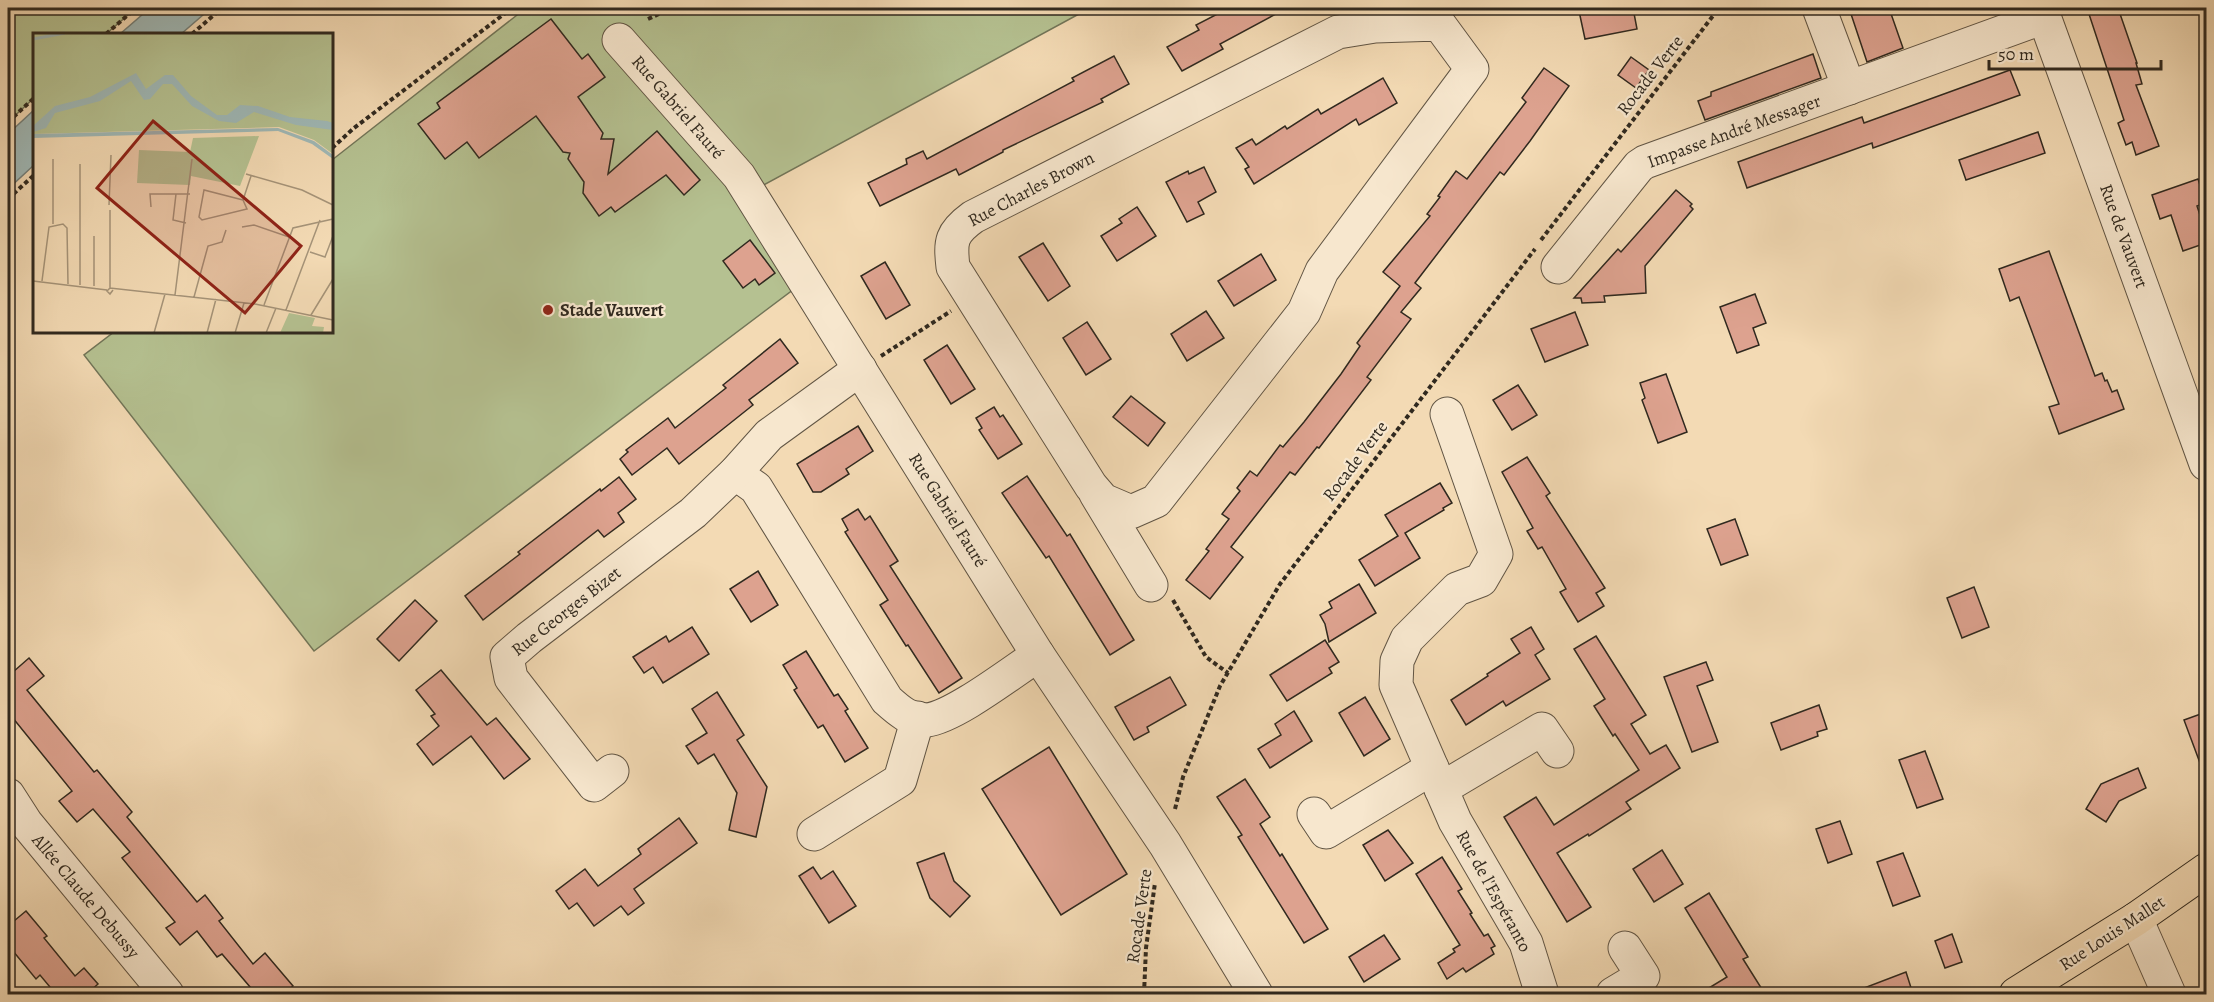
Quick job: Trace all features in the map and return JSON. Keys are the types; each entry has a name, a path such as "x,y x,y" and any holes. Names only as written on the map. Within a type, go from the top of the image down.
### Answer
{"main road":[{"name":"Rue Louis Mallet","path":"2016,994 2136,919 2206,870"}],"street":[{"path":"1819,8 1849,88"},
{"name":"Impasse André Messager","path":"1558,267 1639,166 1645,162 1849,88 2043,13"},
{"name":"Rue de Vauvert","path":"2043,13 2206,464"},
{"name":"Rue Charles Brown","path":"1091,486 1103,500 1131,512 1156,501 1304,312 1322,271 1472,69 1438,24 1371,17 973,217 958,228 950,246 954,267 1151,585"},
{"name":"Rue Gabriel Fauré","path":"619,40 739,176 1038,655 1165,844 1256,994"},
{"name":"Rue Georges Bizet","path":"612,771 594,785 511,678 507,657 693,513 735,473 769,435 860,369"},
{"name":"Rue de l'Espéranto","path":"1447,414 1496,554 1481,580 1457,589 1410,635 1397,661 1395,675 1397,690 1464,838 1526,943 1542,994"},
{"path":"735,473 756,488 887,700 903,715 925,720 946,715 1038,655"},
{"path":"814,834 900,780 918,718"},
{"path":"1314,814 1326,832 1542,729 1557,751"},
{"name":"Allée Claude Debussy","path":"8,795 26,823 167,994"},
{"path":"2136,919 2169,994"},
{"path":"1613,994 1643,976 1625,948"}],"path":[{"path":"107,33 136,8"},
{"path":"193,33 222,8"},
{"path":"333,147 354,128 512,8"},
{"path":"648,19 672,8"},
{"name":"Rocade Verte","path":"1144,994 1146,948 1154,890 1165,844 1184,777 1227,673 1280,584 1719,8"},
{"path":"8,122 33,99"},
{"path":"8,199 33,176"},
{"path":"860,369 972,298"},
{"path":"1151,585 1167,590 1206,657 1227,673"}],"green space":[{"path":"8,8 136,8 107,33 33,33 33,99 8,122"},
{"name":"Stade Vauvert","path":"526,8 1090,8 738,199 794,289 314,651 84,355 113,333 333,333 333,159"}],"water":[{"path":"150,8 211,8 182,33 121,33"},
{"path":"33,111 33,166 8,189 8,134"}],"building":[{"path":"1229,8 1287,8 1220,44 1223,49 1182,71 1167,47 1199,30 1196,25"},
{"path":"1595,8 1633,8 1637,29 1585,39 1579,11"},
{"path":"1849,8 1889,8 1903,48 1867,62"},
{"path":"2087,8 2118,8 2142,84 2136,85 2159,146 2136,155 2132,142 2126,145 2118,123 2124,120"},
{"path":"551,19 582,59 588,54 605,77 578,97 603,133 601,139 614,139 608,174 657,131 700,180 684,195 666,175 615,212 611,207 599,216 583,193 584,182 568,159 570,153 563,152 536,116 479,158 467,142 445,159 418,124 440,108 437,103"},
{"path":"1813,54 1821,78 1705,120 1698,101 1711,96 1711,92"},
{"path":"1114,56 1129,84 1101,99 1103,102 1003,150 959,175 956,169 880,206 868,183 907,164 906,159 923,151 927,159 1074,81 1072,78"},
{"path":"1631,57 1649,70 1636,88 1618,75"},
{"path":"1544,68 1569,86 1504,175 1500,172 1415,283 1421,288 1401,312 1411,319 1367,377 1371,380 1319,448 1317,447 1295,475 1290,472 1231,547 1243,557 1210,599 1186,580 1209,551 1206,549 1229,519 1222,514 1240,491 1237,488 1250,471 1257,476 1280,445 1283,447 1304,422 1341,374 1360,346 1357,343 1400,286 1383,272 1430,216 1427,214 1456,171 1467,179 1526,102 1522,98"},
{"path":"2010,70 2020,95 1873,148 1872,143 1747,188 1738,162 1862,117 1864,123"},
{"path":"1383,78 1397,103 1359,125 1356,119 1254,184 1245,169 1249,167 1236,148 1252,139 1256,145 1285,126 1287,129 1318,109 1321,114"},
{"path":"2038,132 2045,153 1966,180 1959,160"},
{"path":"1204,167 1216,192 1198,202 1204,214 1187,222 1166,182 1188,171 1189,174"},
{"path":"2198,179 2206,203 2197,206 2206,233 2206,243 2183,251 2171,215 2160,219 2152,195"},
{"path":"1676,190 1692,204 1690,206 1693,209 1645,266 1646,293 1604,296 1605,302 1582,303 1581,298 1574,298 1618,249 1621,252"},
{"path":"1137,207 1156,236 1117,261 1101,236 1122,223 1119,219"},
{"path":"750,240 775,273 759,285 755,279 743,288 723,261"},
{"path":"1043,243 1070,286 1048,301 1019,257"},
{"path":"2049,251 2095,376 2102,373 2112,392 2117,390 2124,409 2059,434 2049,407 2059,404 2019,297 2010,301 1999,269"},
{"path":"1261,254 1276,280 1234,306 1218,281"},
{"path":"885,262 910,305 886,319 861,276"},
{"path":"1755,294 1766,323 1753,328 1759,345 1737,353 1720,307"},
{"path":"1206,311 1224,338 1187,361 1171,334"},
{"path":"1575,312 1588,345 1545,362 1531,329"},
{"path":"1087,322 1111,359 1086,375 1063,338"},
{"path":"780,339 798,363 749,400 753,405 679,464 667,448 632,475 620,459 628,452 626,450 668,418 675,428 726,388 723,385"},
{"path":"947,345 975,389 951,404 924,360"},
{"path":"1666,374 1687,432 1658,443 1642,400 1645,398 1640,383"},
{"path":"1518,385 1537,415 1512,430 1493,400"},
{"path":"1131,396 1165,423 1148,446 1113,417"},
{"path":"994,407 1000,417 1003,415 1022,444 998,459 979,430 982,428 976,418"},
{"path":"858,426 873,451 846,469 849,474 821,492 813,492 797,464"},
{"path":"1527,457 1550,493 1546,496 1605,588 1596,593 1604,606 1578,622 1560,592 1566,589 1542,547 1538,549 1527,531 1533,528 1502,472"},
{"path":"1027,476 1067,536 1070,534 1134,640 1110,655 1049,556 1046,558 1002,493"},
{"path":"619,477 636,499 618,513 624,522 604,537 598,530 483,620 465,596 520,554 518,552"},
{"path":"1440,483 1452,503 1405,533 1420,558 1375,586 1359,560 1398,536 1385,515"},
{"path":"858,509 865,520 870,516 898,561 890,566 962,678 939,693 880,605 888,600 845,532 848,530 842,519"},
{"path":"1735,519 1748,555 1721,565 1707,529"},
{"path":"758,571 778,605 751,622 730,589"},
{"path":"1359,584 1376,613 1329,642 1325,624 1320,615 1332,608 1329,602"},
{"path":"1974,587 1989,627 1962,638 1947,598"},
{"path":"415,600 437,621 399,661 377,639"},
{"path":"692,627 709,654 663,683 653,667 644,673 633,657 666,636 669,642"},
{"path":"1531,627 1544,649 1535,655 1550,679 1506,706 1503,701 1466,725 1451,700 1520,653 1511,639"},
{"path":"1596,636 1646,715 1631,724 1650,754 1666,745 1680,768 1626,802 1631,809 1557,853 1591,907 1567,922 1504,817 1536,797 1554,825 1639,770 1594,706 1605,699 1574,649"},
{"path":"1325,640 1339,662 1329,668 1332,673 1287,701 1270,675"},
{"path":"806,651 834,696 838,694 848,709 845,711 868,748 845,762 823,725 818,728 794,690 797,688 783,665"},
{"path":"29,658 44,676 27,690 94,772 97,770 132,812 127,817 197,902 205,895 223,918 219,921 253,964 265,953 293,986 283,994 256,994 222,954 217,957 197,931 180,945 166,928 175,922 122,858 130,852 93,809 77,822 59,801 72,791 8,712 8,666 13,672"},
{"path":"1706,662 1713,680 1697,686 1718,742 1692,752 1664,677"},
{"path":"441,670 487,725 496,718 530,759 504,779 471,736 433,765 417,744 439,726 431,716 435,714 416,690"},
{"path":"1170,677 1186,705 1147,727 1149,732 1134,740 1115,707"},
{"path":"717,692 744,735 737,740 767,787 756,837 729,830 737,793 714,754 698,764 686,746 707,733 692,709"},
{"path":"1365,697 1390,739 1364,756 1339,713"},
{"path":"1819,705 1827,729 1817,732 1818,736 1781,750 1771,723"},
{"path":"1294,711 1312,741 1270,768 1258,749 1281,735 1275,724"},
{"path":"2206,712 2206,771 2203,771 2184,720"},
{"path":"1049,747 1127,874 1061,915 982,789"},
{"path":"1925,751 1943,799 1917,808 1899,760"},
{"path":"2138,768 2146,788 2119,801 2106,822 2086,809 2101,784"},
{"path":"1245,779 1270,817 1260,824 1280,856 1282,854 1328,929 1304,943 1238,837 1242,835 1217,797"},
{"path":"679,818 697,843 634,889 644,903 628,915 621,906 594,926 577,903 569,909 556,891 585,869 598,886 641,854 638,849"},
{"path":"1840,821 1852,854 1828,863 1816,829"},
{"path":"1388,830 1413,863 1385,881 1363,845"},
{"path":"1662,850 1683,884 1654,902 1633,869"},
{"path":"944,853 954,881 970,896 950,917 930,898 917,863"},
{"path":"1903,853 1920,896 1893,906 1877,862"},
{"path":"1442,857 1462,889 1458,891 1472,913 1470,914 1484,936 1488,934 1495,946 1491,948 1494,954 1466,972 1463,968 1447,979 1438,963 1455,952 1453,949 1460,945 1416,874"},
{"path":"813,867 821,879 833,871 856,906 829,923 799,876"},
{"path":"1709,893 1748,957 1743,959 1765,994 1699,994 1727,977 1685,908"},
{"path":"26,911 47,936 44,938 75,976 84,968 98,984 88,993 90,994 53,994 55,993 40,975 36,979 8,945 8,926"},
{"path":"1952,934 1962,962 1945,968 1935,941"},
{"path":"1384,935 1400,959 1364,982 1349,957"},
{"path":"1906,972 1913,994 1851,994 1851,993"}],"place":[{"name":"Stade Vauvert","path":"548,310"}]}
